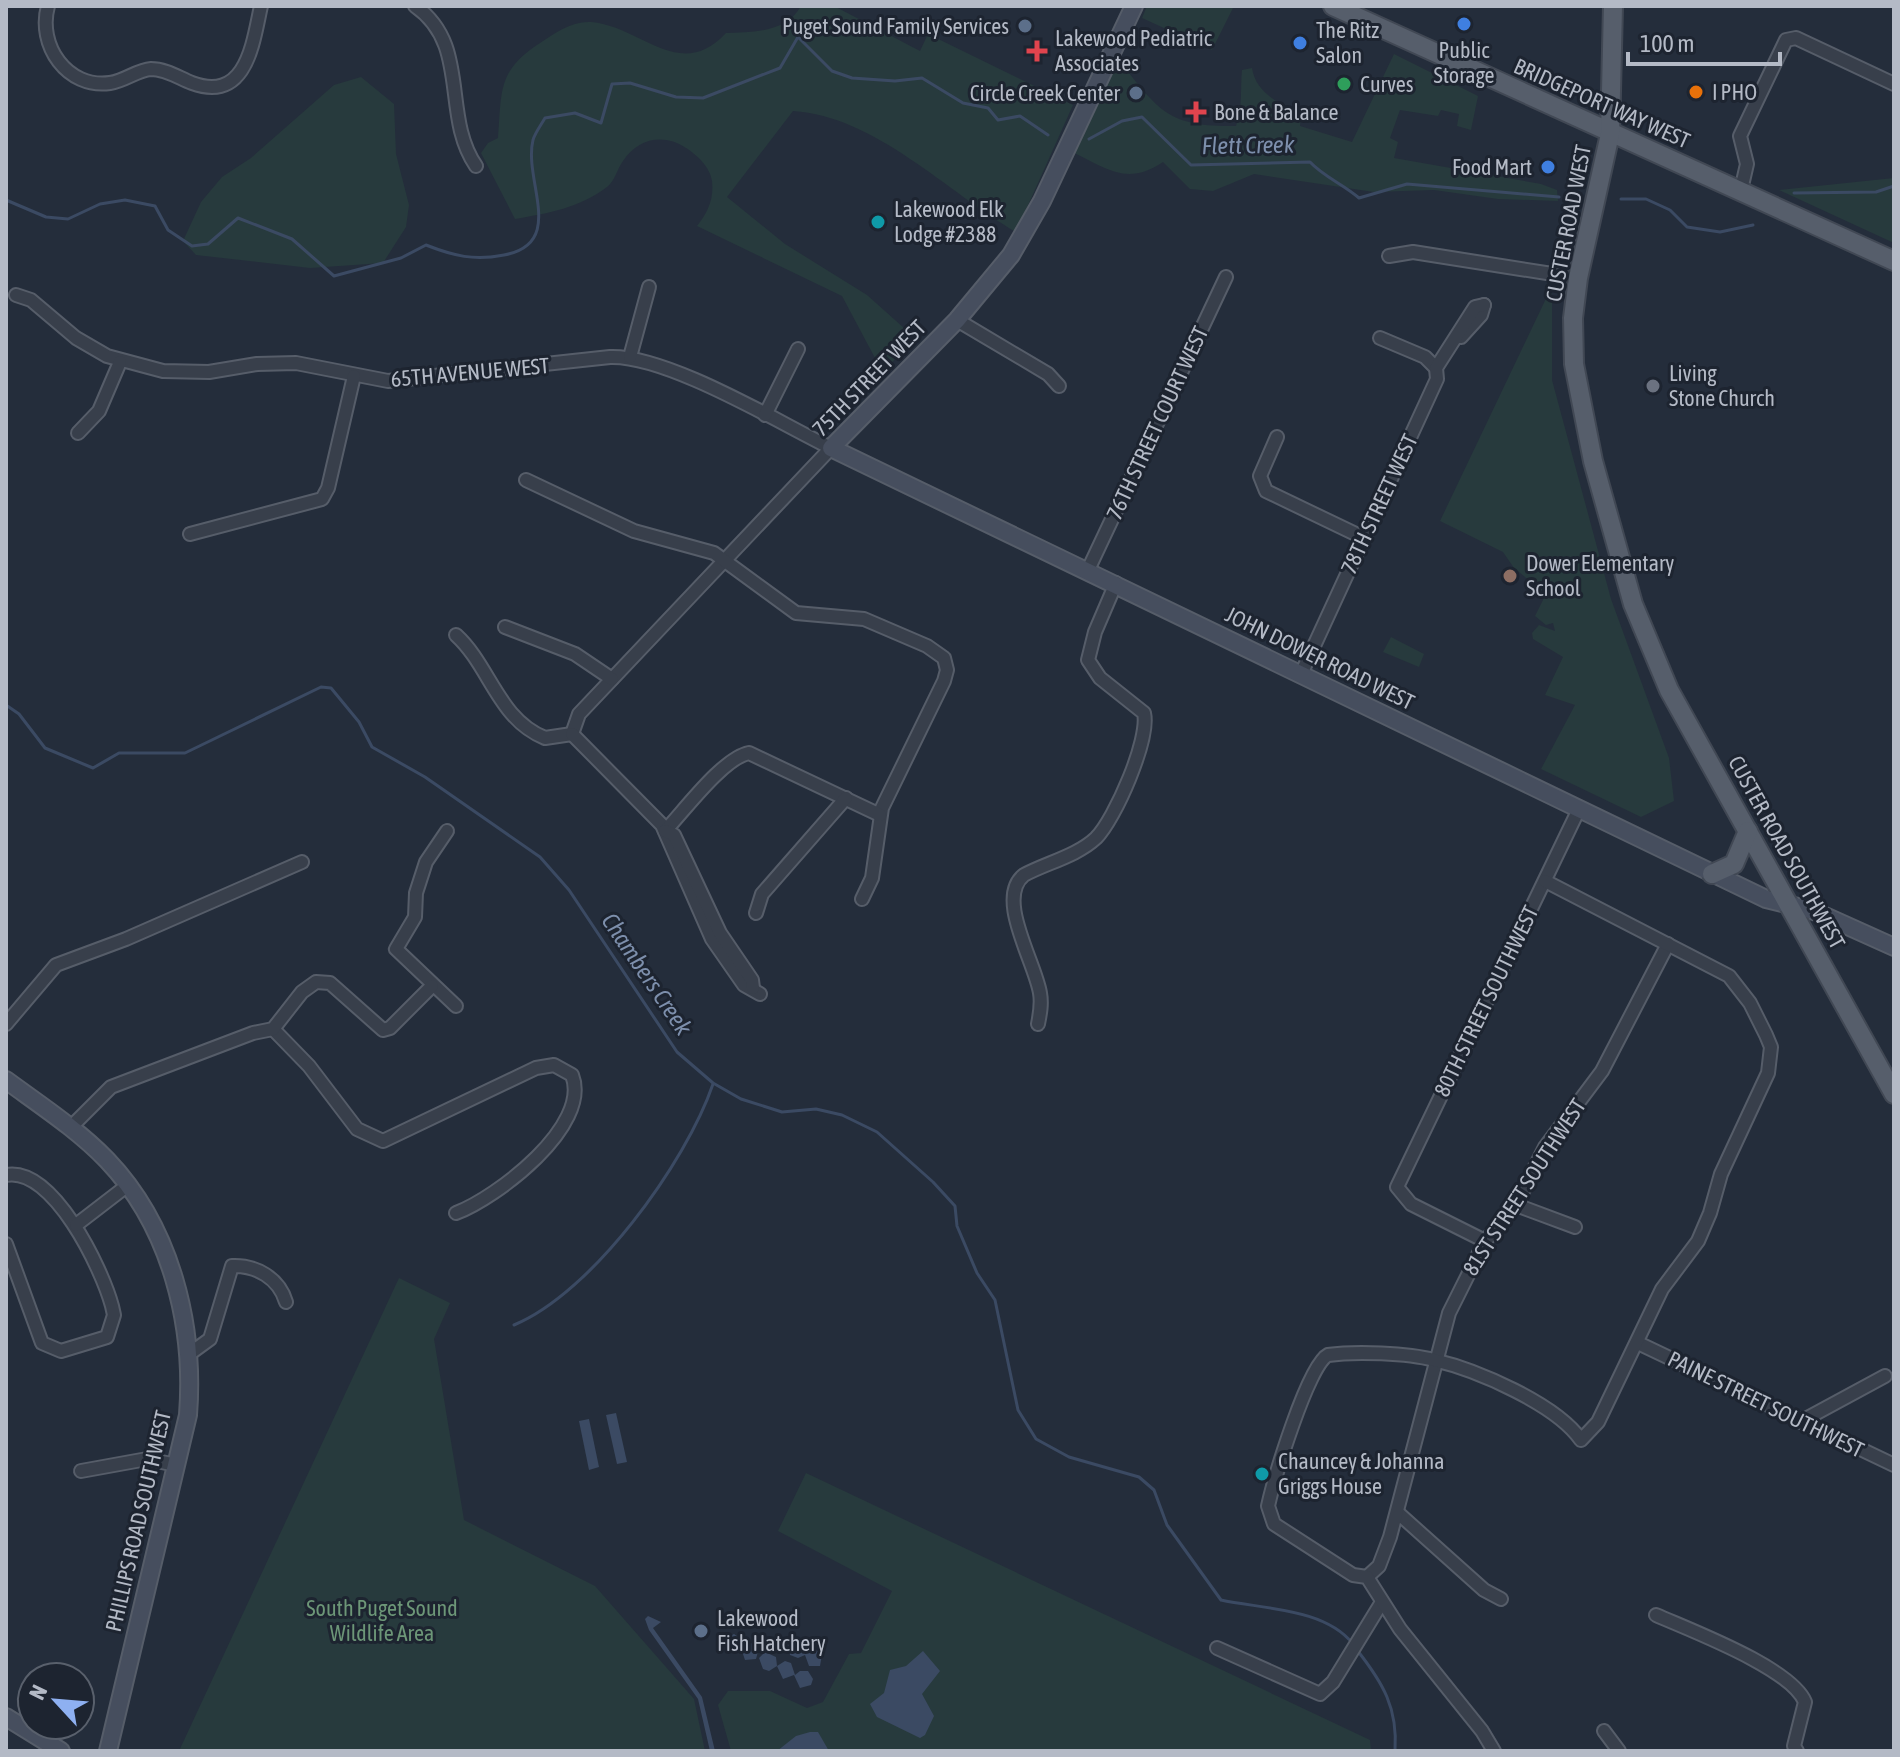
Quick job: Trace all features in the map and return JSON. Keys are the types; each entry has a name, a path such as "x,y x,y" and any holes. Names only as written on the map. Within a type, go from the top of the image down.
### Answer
{"main road":[{"name":"BRIDGEPORT WAY WEST","path":"1333,6 1894,261"},
{"name":"CUSTER ROAD WEST","path":"1613,6 1610,134 1578,278 1573,331 1579,402 1633,604 1644,632"},
{"name":"CUSTER ROAD SOUTHWEST","path":"1644,632 1669,690 1894,1094"},
{"path":"1712,874 1734,864 1748,831"}],"street":[{"path":"48,6 45,28 50,48 61,64 77,76 108,83 154,69 208,86 235,77 248,64 261,6"},
{"path":"415,6 438,27 447,42 459,127 476,166"},
{"name":"75TH STREET WEST","path":"572,734 579,714 996,276 1026,231 1134,6"},
{"path":"1741,190 1747,164 1740,136 1785,42 1796,38 1894,84"},
{"path":"1389,256 1413,252 1578,278"},
{"name":"76TH STREET COURT WEST","path":"1088,570 1226,277"},
{"path":"630,357 649,287"},
{"name":"65TH AVENUE WEST","path":"16,295 31,300 76,338 120,362 153,370 193,373 257,364 296,363 388,381 630,357 658,365 831,448"},
{"path":"957,320 1048,374 1059,386"},
{"path":"1380,338 1425,357 1436,368"},
{"name":"78TH STREET WEST","path":"1302,672 1437,379 1436,368 1458,338"},
{"path":"765,415 798,349"},
{"path":"78,433 99,411 120,362"},
{"path":"190,534 313,505 322,499 333,471 354,376"},
{"path":"1277,437 1260,476 1263,485 1272,495 1364,538"},
{"name":"JOHN DOWER ROAD WEST","path":"831,448 1302,672 1712,874 1766,899 1814,911 1894,947"},
{"path":"526,480 621,526 707,550 725,560 779,604 796,613 864,619 934,650 947,665 944,681 880,815 872,878 862,899"},
{"path":"1038,1024 1040,994 1017,922 1012,893 1014,884 1024,875 1098,837 1112,814 1145,731 1144,713 1100,678 1088,660 1095,632 1116,583"},
{"path":"505,627 575,654 612,679"},
{"path":"456,635 476,655 500,702 525,726 545,738 572,734 665,831 674,835 720,933 752,980 756,991"},
{"path":"665,831 723,769 746,754 763,757 880,815"},
{"path":"756,913 762,894 846,798"},
{"name":"80TH STREET SOUTHWEST","path":"1485,1241 1411,1204 1397,1187 1579,809"},
{"path":"447,831 426,862 416,893 415,917 397,945 398,953 456,1006"},
{"path":"6,1024 56,965 126,939 302,862"},
{"path":"1494,1751 1382,1602 1367,1577 1353,1575 1274,1524 1268,1513 1271,1494 1318,1362 1339,1353 1438,1361 1555,1413 1581,1440 1605,1411 1662,1289 1706,1224 1721,1174 1768,1073 1771,1054 1766,1035 1736,983 1545,881"},
{"name":"81ST STREET SOUTHWEST","path":"1367,1577 1383,1557 1398,1513 1452,1306 1485,1241 1516,1205 1545,1147 1602,1071 1668,944"},
{"path":"70,1128 111,1087 253,1033 273,1029 302,992 316,982 330,983 374,1025 387,1031 432,986"},
{"path":"273,1029 309,1066 357,1129 383,1141 536,1068 554,1065 572,1075 574,1090 568,1116 553,1140 513,1180 456,1213"},
{"name":"PHILLIPS ROAD SOUTHWEST","path":"6,1080 106,1159 146,1211 169,1265 188,1355 188,1415 108,1751"},
{"path":"6,1175 28,1177 76,1225 93,1255 114,1315 107,1337 83,1347 61,1351 42,1343 6,1244"},
{"path":"76,1225 128,1185"},
{"path":"1516,1205 1575,1227"},
{"path":"188,1355 210,1339 227,1274 234,1266 271,1278 286,1302"},
{"name":"PAINE STREET SOUTHWEST","path":"1638,1343 1894,1465"},
{"path":"1800,1422 1885,1376"},
{"path":"81,1471 147,1459 176,1465"},
{"path":"1398,1513 1484,1590 1501,1599"},
{"path":"1217,1648 1320,1694 1328,1689 1382,1602"},
{"path":"1656,1615 1764,1665 1797,1689 1805,1702 1794,1746 1797,1751"},
{"path":"6,1717 61,1751"},
{"path":"1604,1731 1619,1751"}],"green space":[{"path":"801,6 834,6 920,51 928,34 1073,105 1016,232 881,141 853,126 823,116 793,111 727,197 785,244 867,295 914,337 883,373 842,296 697,226 709,205 712,181 702,162 678,143 660,139 644,143 629,153 610,184 586,200 563,209 515,219 481,153 488,143 498,138 502,94 509,73 526,53 564,28 591,22 627,32 676,53 693,53 709,47 726,33 778,26 795,15"},
{"path":"1147,6 1234,6 1212,50 1142,18"},
{"path":"1394,54 1478,96 1471,130 1457,126 1459,114 1441,110 1438,116 1400,110 1390,138 1398,142 1394,158 1541,184 1557,190 1558,201 1498,199 1434,190 1374,192 1254,174 1213,191 1190,189 1163,162 1139,173 1128,174 1107,169 1072,152 1116,57 1154,102 1178,118 1193,123 1236,126 1242,70 1252,68 1258,85 1264,91 1301,115 1300,126 1352,142"},
{"path":"361,77 394,104 396,154 409,205 406,227 383,263 310,268 196,255 183,241 201,202 222,177 251,158 334,85"},
{"path":"1894,178 1894,243 1779,190"},
{"path":"1552,286 1552,380 1611,599 1669,758 1674,801 1641,817 1541,769 1575,705 1545,695 1563,657 1533,639 1532,633 1539,625 1555,631 1553,623 1546,625 1535,616 1546,594 1514,568 1503,552 1440,521"},
{"path":"1391,637 1424,654 1419,667 1383,652"},
{"name":"South Puget Sound Wildlife Area","path":"399,1278 450,1303 434,1339 464,1520 595,1586 694,1699 705,1751 179,1751"},
{"path":"806,1473 1370,1740 1371,1751 731,1751 718,1705 728,1691 770,1691 807,1708 823,1702 849,1654 861,1653 892,1591 778,1531"}],"water":[{"path":"616,1413 627,1462 617,1464 606,1415"},
{"path":"589,1419 599,1467 589,1470 579,1421"},
{"path":"648,1616 661,1622 653,1628 702,1697 715,1751 710,1751 698,1699 649,1630 645,1619"},
{"path":"734,1634 741,1639 742,1647 751,1643 759,1648 756,1659 745,1660 741,1648 734,1653 726,1649 725,1639"},
{"path":"797,1640 805,1645 806,1653 815,1649 822,1654 820,1666 809,1666 805,1655 798,1658 790,1655 788,1645"},
{"path":"923,1651 940,1671 922,1694 934,1716 925,1735 920,1738 877,1717 870,1704 884,1693 890,1670 906,1666"},
{"path":"765,1652 776,1657 777,1666 769,1671 763,1669 759,1658"},
{"path":"785,1661 791,1663 795,1675 808,1671 813,1679 811,1685 800,1688 794,1675 783,1679 777,1666"},
{"path":"818,1732 829,1751 777,1751 796,1736"}],"waterway":[{"name":"Flett Creek","path":"6,200 46,217 68,219 100,204 125,200 155,206 168,230 192,246 208,244 238,218 292,239 334,276 401,258 426,245 464,256 483,258 504,255 523,248 534,238 538,208 531,156 534,137 545,118 575,113 601,123 612,84 630,83 676,97 703,98 780,68 798,37 832,71 852,78 895,81 922,78 963,103 988,108 998,120 1020,116 1048,135"},
{"name":"Flett Creek","path":"1089,139 1122,121 1142,117 1191,165 1310,162 1359,198 1407,184 1559,197"},
{"name":"Flett Creek","path":"1794,193 1876,192 1894,186"},
{"name":"Flett Creek","path":"1621,199 1646,199 1670,210 1687,227 1720,232 1753,225"},
{"name":"Chambers Creek","path":"6,705 19,714 45,748 93,768 119,753 185,753 321,687 331,688 359,722 372,747 425,777 540,857 569,890 677,1052 713,1083 741,1099 782,1112 816,1109 842,1115 877,1132 933,1182 955,1206 957,1226 977,1273 995,1300 1018,1410 1036,1439 1069,1457 1139,1477 1154,1490 1167,1525 1221,1600 1310,1617 1341,1632 1353,1644"},
{"path":"514,1325 544,1309 574,1285 633,1222 681,1150 713,1084"},
{"name":"Chambers Creek","path":"1357,1650 1387,1697 1394,1722 1395,1751"}],"place":[{"name":"Public Storage","path":"1464,24"},
{"name":"Puget Sound Family Services","path":"1025,26"},
{"name":"The Ritz Salon","path":"1300,43"},
{"name":"Lakewood Pediatric Associates","path":"1037,51"},
{"name":"Curves","path":"1344,84"},
{"name":"I PHO","path":"1696,92"},
{"name":"Circle Creek Center","path":"1136,93"},
{"name":"Bone & Balance","path":"1196,112"},
{"name":"Food Mart","path":"1548,167"},
{"name":"Lakewood Elk Lodge #2388","path":"878,222"},
{"name":"Living Stone Church","path":"1653,386"},
{"name":"Dower Elementary School","path":"1510,576"},
{"name":"Chauncey & Johanna Griggs House","path":"1262,1474"},
{"name":"Lakewood Fish Hatchery","path":"701,1631"}]}
